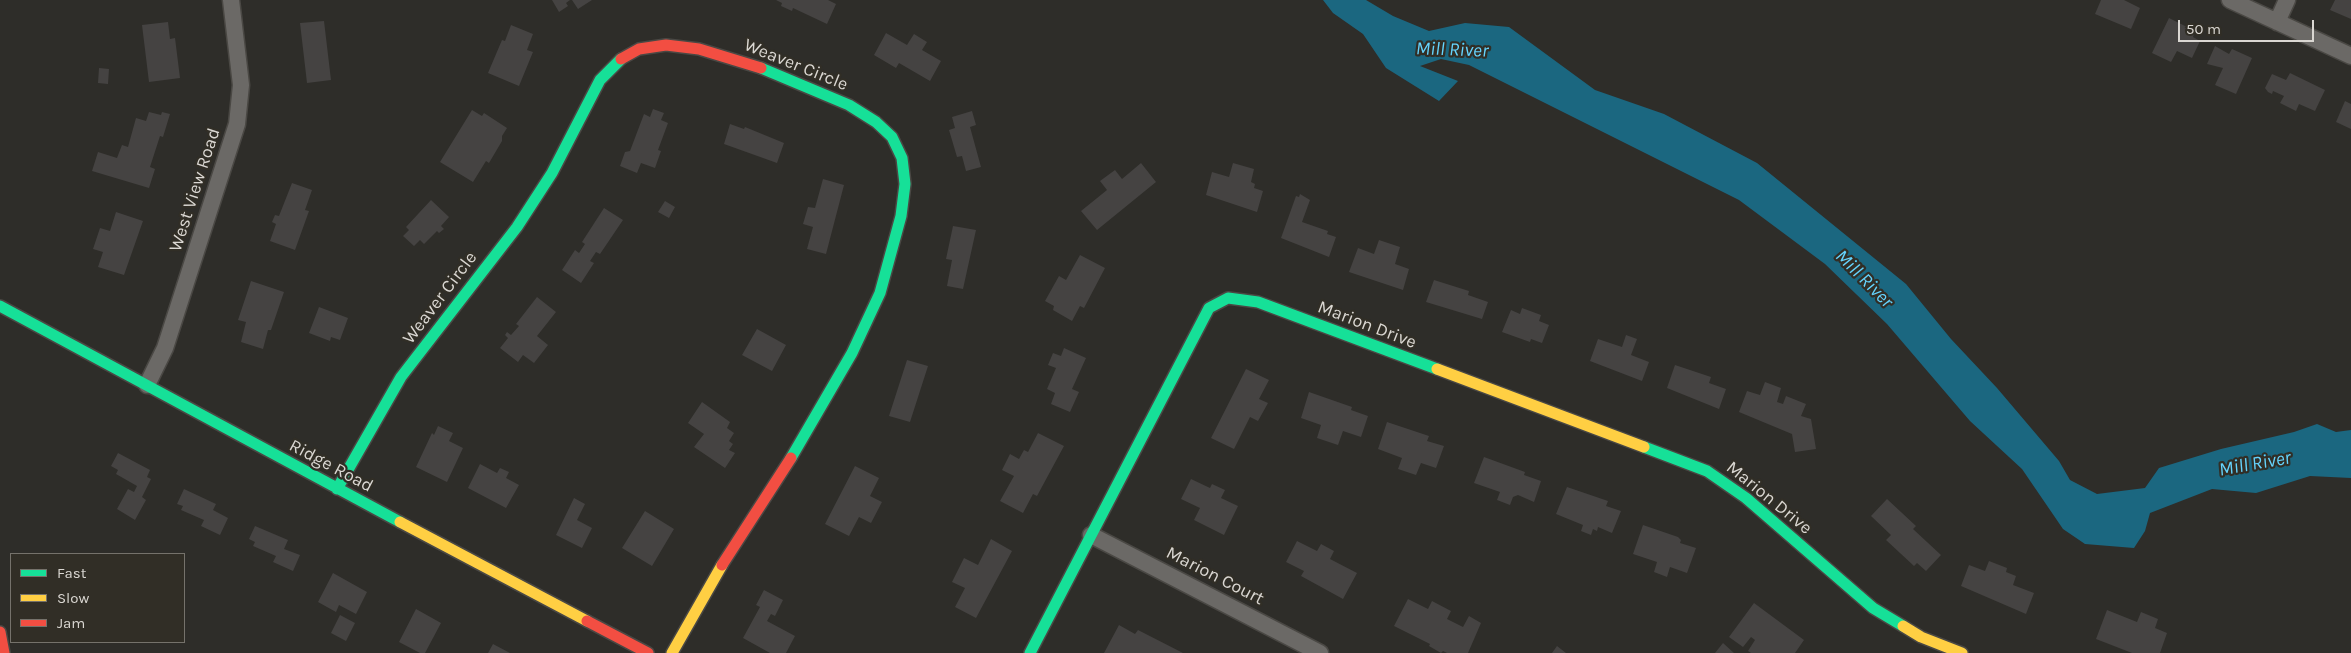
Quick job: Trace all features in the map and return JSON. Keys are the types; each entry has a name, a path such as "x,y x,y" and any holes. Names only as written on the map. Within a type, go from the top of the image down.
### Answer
{"main road":[{"name":"Weaver Circle","path":"337,489 383,406 402,377 517,227 552,173 600,80 618,61 639,48 666,45 699,49 741,60 849,104 876,122 892,137 902,158 905,184 901,216 880,293 852,353 797,448 708,587 672,653"},
{"name":"Marion Drive","path":"1030,653 1209,308 1228,298 1243,298 1587,424 1707,471 1746,498 1847,587 1898,624 1962,653"},
{"name":"Ridge Road","path":"0,306 337,489 648,653"},
{"path":"0,632 4,653"}],"street":[{"name":"West View Road","path":"147,385 165,348 237,124 241,85 231,0"},
{"path":"2230,0 2351,56"},
{"path":"2277,22 2287,0"},
{"name":"Marion Court","path":"1091,535 1320,653"}],"water":[{"name":"Mill River","path":"1323,0 1366,0 1393,16 1429,31 1465,23 1509,27 1595,90 1664,114 1757,163 1906,284 1951,339 1997,388 2059,461 2070,480 2097,494 2145,488 2159,468 2221,449 2294,432 2317,424 2336,432 2351,430 2351,478 2310,476 2256,493 2212,489 2150,513 2145,531 2134,548 2085,544 2063,529 2022,469 1970,421 1887,324 1825,264 1739,200 1469,65 1441,59 1420,66 1458,81 1439,101 1386,68 1363,34 1333,13"}],"building":[{"path":"552,0 570,0 566,3 568,6 559,12"},
{"path":"572,0 592,0 578,9"},
{"path":"776,0 828,0 836,4 827,24 793,8 792,11 781,6 782,3"},
{"path":"2101,0 2124,0 2140,8 2131,29 2095,14"},
{"path":"2335,0 2351,0 2351,19 2330,10"},
{"path":"2169,18 2195,31 2193,37 2200,41 2192,58 2177,51 2171,62 2152,53"},
{"path":"324,21 331,80 307,83 300,23"},
{"path":"168,22 170,39 175,38 180,78 149,82 142,25"},
{"path":"511,25 533,34 527,50 533,52 519,86 488,73 502,40 505,41"},
{"path":"886,33 907,45 914,34 927,42 922,50 941,61 930,81 899,63 896,68 874,55"},
{"path":"2215,46 2229,54 2232,49 2252,58 2236,94 2215,85 2223,68 2207,64"},
{"path":"99,68 109,69 108,84 98,83"},
{"path":"2290,73 2325,90 2315,111 2299,104 2296,111 2280,103 2284,96 2273,91 2272,94 2265,88 2272,74 2286,80"},
{"path":"2345,101 2351,104 2351,129 2336,122"},
{"path":"653,109 664,113 661,120 668,123 658,150 661,151 655,168 641,163 637,173 620,166 625,152 630,151 644,114 650,117"},
{"path":"472,110 482,116 484,113 507,128 489,163 486,161 473,182 440,162"},
{"path":"972,111 976,125 970,127 981,167 966,171 962,156 957,157 949,130 955,128 952,117"},
{"path":"149,112 161,115 162,112 170,114 163,137 160,136 150,167 155,169 149,188 92,171 98,152 117,158 122,145 128,147 136,118 146,121"},
{"path":"730,124 744,129 745,127 784,143 777,163 724,144"},
{"path":"1141,163 1156,182 1097,230 1081,211 1107,190 1100,181 1115,170 1122,179"},
{"path":"1233,163 1254,169 1251,182 1255,184 1254,188 1263,191 1257,212 1206,195 1212,172 1229,177"},
{"path":"823,179 844,185 826,254 807,249 813,227 803,224 808,207 815,208"},
{"path":"292,183 312,190 305,210 309,211 295,250 270,241 276,224 272,222 275,215 279,216"},
{"path":"1300,194 1310,200 1302,222 1328,231 1327,234 1336,237 1329,257 1281,238 1296,196 1299,197"},
{"path":"431,200 449,217 441,226 444,229 439,233 437,231 424,244 420,240 414,246 403,236 409,230 406,227"},
{"path":"665,201 675,207 669,218 658,212"},
{"path":"604,208 623,220 600,254 596,252 590,261 594,263 581,283 562,270 575,250 579,253 585,244 582,242"},
{"path":"116,212 143,221 124,275 98,267 103,252 93,249 100,228 110,231"},
{"path":"953,226 976,230 963,289 947,286 952,260 946,259"},
{"path":"1379,240 1400,247 1395,264 1409,269 1403,290 1349,272 1358,248 1374,254"},
{"path":"1080,255 1105,268 1084,308 1080,306 1072,321 1053,310 1054,306 1045,301 1059,276 1066,280"},
{"path":"1434,280 1469,291 1468,295 1488,302 1482,319 1426,302"},
{"path":"251,281 284,292 271,330 268,330 263,349 241,342 246,322 238,320"},
{"path":"537,297 556,312 537,336 548,345 534,363 523,355 518,362 500,348 508,338 505,335 507,332 511,335 519,326 516,324"},
{"path":"319,307 348,318 340,340 331,337 330,341 309,333"},
{"path":"1522,308 1541,315 1539,321 1549,325 1542,343 1531,339 1530,342 1502,332 1511,310 1520,314"},
{"path":"757,329 786,345 772,371 742,355"},
{"path":"1626,335 1637,339 1631,355 1649,362 1642,381 1590,361 1598,339 1622,347"},
{"path":"1064,348 1086,358 1072,389 1079,392 1070,412 1051,404 1055,393 1047,389 1056,368 1048,365 1053,353 1061,356"},
{"path":"907,360 928,366 910,422 889,416"},
{"path":"1675,365 1711,377 1709,383 1726,389 1719,409 1667,388"},
{"path":"1246,369 1269,380 1259,399 1268,403 1258,421 1250,417 1234,449 1211,438"},
{"path":"1765,382 1781,388 1777,402 1783,404 1786,396 1806,404 1801,416 1811,419 1816,449 1795,452 1792,434 1739,412 1747,391 1760,395"},
{"path":"1309,392 1352,407 1351,410 1368,416 1361,437 1343,431 1338,445 1317,438 1321,425 1301,418"},
{"path":"702,402 730,422 727,428 734,433 729,441 733,444 729,450 735,453 725,468 694,447 704,434 688,423"},
{"path":"1387,422 1429,436 1427,441 1444,446 1436,468 1421,463 1416,475 1398,469 1402,458 1378,449"},
{"path":"438,426 453,433 449,441 463,448 447,482 416,467 432,433 434,435"},
{"path":"1038,433 1064,446 1037,496 1033,494 1023,513 1000,501 1014,476 1002,470 1010,454 1019,459 1024,450 1028,452"},
{"path":"118,453 150,470 147,477 151,479 142,497 146,500 135,520 117,509 128,489 134,492 137,486 116,474 118,470 111,466"},
{"path":"1484,457 1525,472 1524,475 1541,481 1534,502 1518,495 1513,497 1510,505 1497,500 1500,492 1474,483"},
{"path":"480,464 497,473 500,468 509,472 506,478 519,485 506,508 468,488"},
{"path":"855,466 879,478 870,496 882,502 871,523 859,517 849,536 825,524"},
{"path":"1191,479 1210,488 1212,484 1225,490 1221,498 1238,506 1224,535 1194,520 1200,508 1181,499"},
{"path":"1567,487 1608,501 1606,506 1621,511 1612,533 1598,527 1597,531 1593,529 1591,535 1581,531 1583,525 1556,514"},
{"path":"184,489 216,504 213,510 228,518 220,535 201,526 204,520 181,510 183,506 177,504"},
{"path":"574,498 585,504 577,520 592,528 582,548 556,535"},
{"path":"1887,499 1916,526 1913,529 1941,555 1926,571 1917,563 1914,566 1886,540 1891,535 1871,516"},
{"path":"645,511 674,529 652,566 622,548"},
{"path":"1643,525 1678,537 1681,540 1680,543 1696,548 1687,573 1670,567 1667,577 1654,572 1657,562 1633,554"},
{"path":"255,526 288,540 284,549 300,555 293,571 273,562 276,556 253,546 255,542 249,539"},
{"path":"991,539 1012,551 976,618 955,607 965,588 952,582 964,558 978,565"},
{"path":"1297,541 1317,551 1321,544 1334,551 1330,559 1357,573 1343,599 1301,576 1304,571 1286,562"},
{"path":"1989,561 2007,568 2006,572 2016,576 2013,585 2034,593 2026,614 1961,586 1969,565 1985,571"},
{"path":"333,573 367,592 356,614 339,605 336,612 318,602"},
{"path":"764,590 783,600 775,616 771,614 767,621 795,636 786,653 770,653 743,638 760,607 756,605"},
{"path":"1408,599 1428,609 1432,601 1451,611 1447,619 1463,627 1469,616 1481,623 1468,653 1447,653 1443,651 1441,653 1429,646 1430,644 1394,626"},
{"path":"1754,603 1804,640 1795,653 1751,653 1748,651 1755,640 1751,637 1743,647 1729,637"},
{"path":"416,609 441,623 425,653 420,653 399,642"},
{"path":"2107,610 2137,622 2141,612 2158,619 2155,628 2167,633 2160,653 2132,653 2096,639"},
{"path":"340,615 355,623 346,641 331,633"},
{"path":"1119,625 1135,634 1138,630 1183,653 1104,653"},
{"path":"1723,643 1734,653 1715,653"},
{"path":"493,644 510,653 488,653"},
{"path":"1557,646 1566,653 1552,653"}],"traffic: fast":[{"path":"337,489 401,377 517,227 552,173 600,80 621,59"},
{"path":"761,68 849,105 876,122 892,137 902,158 905,184 901,216 880,293 852,353 791,458"},
{"path":"1030,653 1209,308 1228,298 1258,302 1437,369"},
{"path":"0,306 400,522"},
{"path":"1644,447 1707,471 1746,498 1873,608 1903,626"}],"traffic: slow":[{"path":"1437,369 1644,447"},
{"path":"400,522 587,621"},
{"path":"672,653 722,565"},
{"path":"1903,626 1921,637 1962,653"}],"traffic: jam":[{"path":"621,59 639,49 666,45 699,49 761,68"},
{"path":"722,565 791,458"},
{"path":"587,621 648,653"},
{"path":"0,632 4,653"}]}
